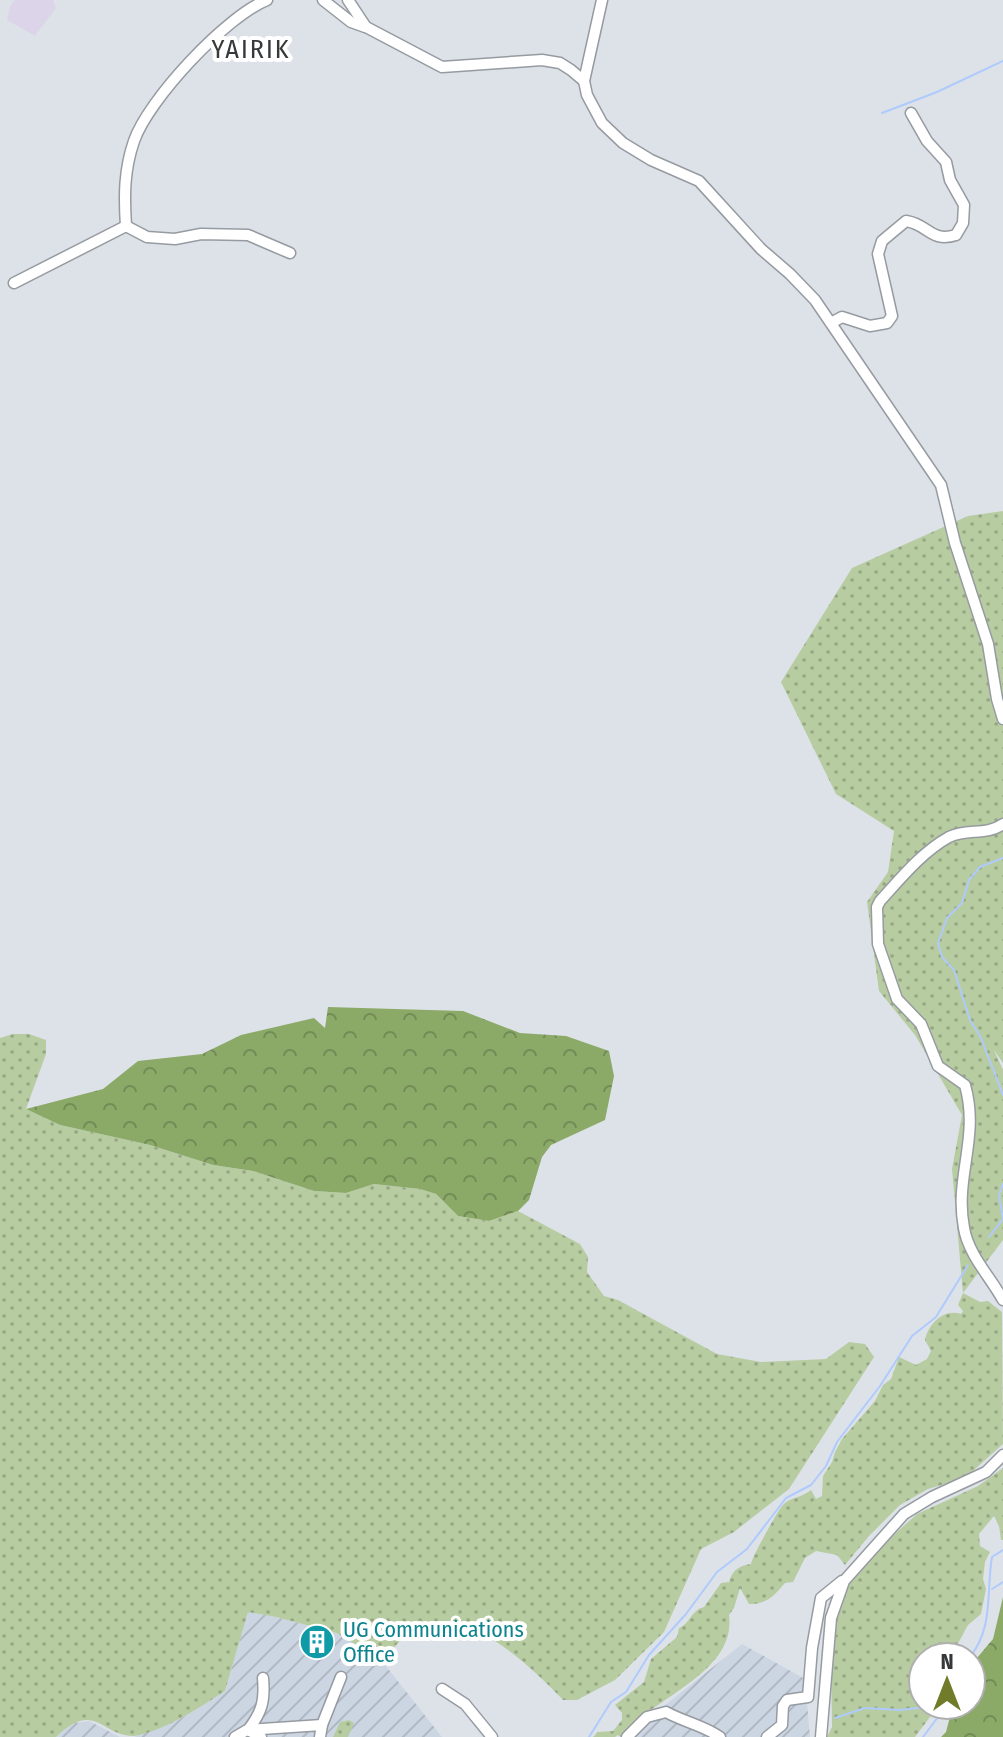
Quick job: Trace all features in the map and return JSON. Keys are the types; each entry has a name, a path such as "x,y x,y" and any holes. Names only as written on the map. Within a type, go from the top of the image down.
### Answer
{"street":[{"path":"126,226 123,185 140,125 201,48 240,15 267,0"},
{"path":"323,0 351,22 442,67 542,60 560,63 584,81"},
{"path":"348,0 366,27"},
{"path":"602,0 584,81 593,110 623,143 651,160 699,181 761,249 815,300 941,485 955,543 979,611 1003,719"},
{"path":"831,323 842,317 870,326 887,323 892,316 878,254 882,241 906,221 914,222 934,236 945,238 956,235 963,223 964,205 950,180 946,162 927,141 911,113"},
{"path":"126,226 147,237 175,239 201,234 248,235 290,253"},
{"path":"14,283 126,226"},
{"path":"1003,824 985,833 951,836 918,860 877,907 878,944 897,999 921,1024 938,1066 965,1085 972,1120 968,1156 963,1170 964,1231 1003,1300"},
{"path":"767,1737 782,1725 783,1706 787,1700 808,1697 812,1648 821,1598 844,1581 904,1514 986,1472 1003,1455"},
{"path":"821,1737 831,1618 844,1581"},
{"path":"320,1737 341,1677"},
{"path":"235,1737 248,1730 261,1713 265,1698 263,1678"},
{"path":"442,1689 465,1704 492,1737"},
{"path":"627,1737 647,1717 666,1712 705,1727 720,1737"},
{"path":"248,1730 322,1725"},
{"path":"248,1730 261,1737"}],"shaded area":[{"path":"15,0 53,0 56,8 35,36 7,20 10,6"},
{"path":"248,1612 337,1633 382,1661 442,1737 134,1737 180,1719 225,1691"},
{"path":"742,1644 805,1679 810,1737 630,1737 645,1721"},
{"path":"89,1721 120,1737 56,1737 69,1724"}],"green space":[{"path":"1003,511 1003,1063 994,1050 1003,1070 1003,1240 963,1293 952,1169 962,1115 915,1035 879,991 867,902 888,872 894,831 836,794 781,682 852,568 968,516"},
{"path":"328,1007 463,1011 520,1033 566,1036 609,1051 614,1076 605,1120 551,1145 542,1157 529,1200 518,1211 489,1221 458,1216 436,1194 420,1189 374,1184 346,1193 314,1191 253,1171 213,1165 150,1145 60,1125 26,1109 103,1089 138,1061 202,1054 241,1035 314,1018 325,1028"},
{"path":"29,1034 46,1040 46,1054 26,1109 60,1125 150,1145 213,1165 253,1171 314,1191 346,1193 374,1184 436,1194 458,1216 489,1221 518,1211 580,1244 588,1257 587,1272 604,1296 618,1300 717,1354 761,1362 826,1359 849,1342 865,1344 874,1357 789,1489 734,1532 701,1549 664,1632 615,1680 577,1700 563,1700 503,1646 475,1631 449,1628 406,1634 382,1661 337,1633 248,1612 225,1691 171,1723 135,1736 123,1735 90,1720 69,1726 56,1737 0,1737 0,1038"},
{"path":"963,1293 980,1302 988,1301 1002,1312 1003,1444 965,1478 928,1489 900,1505 845,1565 837,1555 816,1551 805,1558 793,1582 785,1583 765,1601 749,1604 740,1588 729,1615 728,1636 719,1654 705,1670 650,1710 621,1737 593,1737 598,1732 613,1731 622,1720 622,1713 615,1705 644,1682 651,1659 677,1637 679,1628 704,1607 721,1583 729,1582 737,1569 751,1564 782,1506 811,1490 816,1499 822,1496 823,1476 842,1439 875,1401 883,1385 891,1379 899,1357 916,1365 927,1359 931,1351 925,1340 930,1328 943,1315 961,1314 963,1311 958,1305"},
{"path":"1003,1468 1003,1540 994,1516 979,1534 980,1546 990,1552 985,1562 983,1579 986,1589 981,1614 968,1625 959,1641 907,1641 907,1721 927,1721 915,1737 827,1737 832,1727 831,1659 835,1623 844,1590 878,1549 917,1514 978,1486"},
{"path":"1003,1597 1003,1737 941,1737 949,1721 987,1721 987,1646 993,1639"},
{"path":"349,1720 354,1723 348,1737 333,1737 340,1722"}],"waterway":[{"path":"882,113 937,92 1003,61"},
{"path":"1003,858 980,867 969,880 962,903 947,918 938,943 942,957 954,970 970,1020 981,1038 1003,1095"},
{"path":"989,1237 1003,1219 999,1195 1003,1184"},
{"path":"589,1737 611,1702 626,1692 649,1655 686,1614 717,1572 747,1549 786,1498 811,1485 826,1466 837,1442 880,1386 912,1336 936,1317 968,1265"},
{"path":"980,1641 988,1609 992,1557 1003,1550"},
{"path":"992,1589 1003,1582"},
{"path":"835,1718 865,1708 907,1709"},
{"path":"923,1737 935,1721"}],"place":[{"name":"UG Communications Office","path":"317,1642"}],"district":[{"name":"YAIRIK","path":"251,49"}]}
